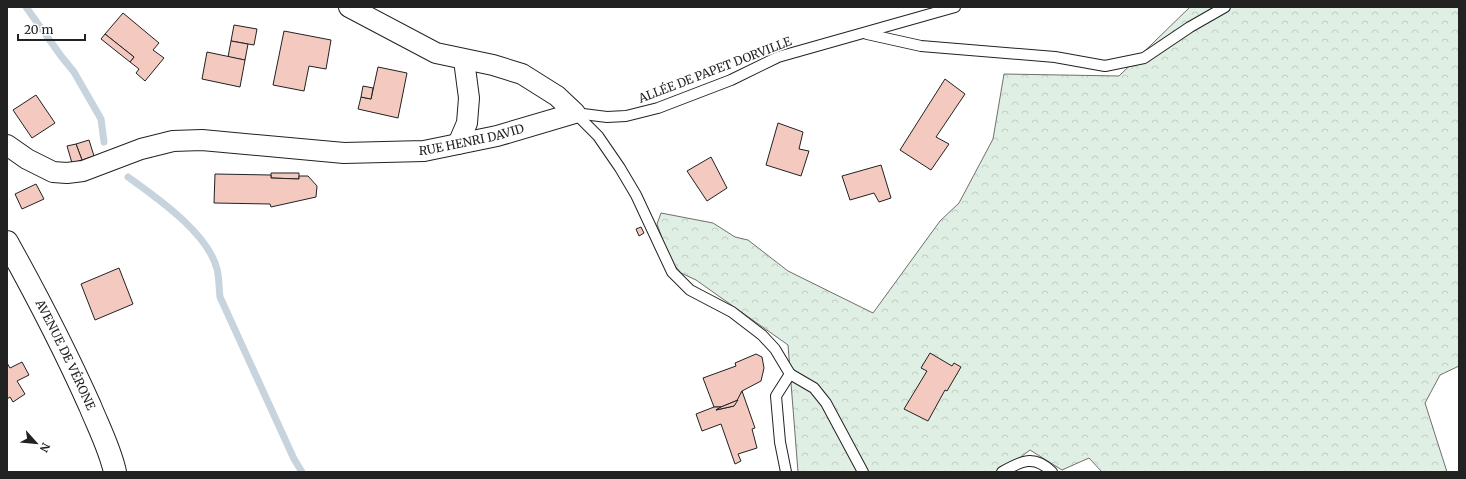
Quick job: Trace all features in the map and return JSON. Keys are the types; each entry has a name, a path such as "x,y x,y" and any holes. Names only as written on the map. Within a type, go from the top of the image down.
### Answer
{"main road":[{"name":"AVENUE DE VÉRONE","path":"7,242 42,306 82,390 112,458 115,472"}],"street":[{"path":"349,7 436,53 493,65 522,74 556,96 574,113"},
{"path":"458,144 467,124 469,98 464,60"},
{"name":"RUE HENRI DAVID","path":"7,145 27,159 53,172 67,173 82,171 141,149 173,142 202,140 344,153 424,151 497,136 574,113"}],"lane":[{"name":"ALLÉE DE PAPET DORVILLE","path":"574,113 607,117 626,116 658,108 731,80 778,57 955,7"},
{"path":"864,33 921,46 1055,56 1105,66 1144,58 1190,27 1225,7"},
{"path":"574,113 598,136 620,168 636,196 672,272 690,290 732,312 762,335 775,349 790,374 814,388 826,403 863,472"},
{"path":"786,472 780,442 776,396 790,374"},
{"path":"1002,472 1026,461 1038,462 1052,472"}],"green space":[{"path":"1190,7 1459,7 1459,366 1440,375 1425,403 1447,472 1102,472 1089,458 1062,470 1030,450 1001,472 798,472 788,345 696,280 681,273 670,260 657,224 661,213 713,223 735,237 748,240 788,271 873,313 940,221 959,203 993,139 1004,74 1119,76"}],"building":[{"path":"123,13 159,43 153,50 164,58 145,81 136,73 139,69 130,62 134,57 105,34"},
{"path":"234,25 257,29 254,45 231,41"},
{"path":"284,31 331,40 326,69 309,66 304,91 273,85"},
{"path":"105,34 134,57 130,62 101,39"},
{"path":"231,41 248,44 245,60 228,57"},
{"path":"207,52 245,60 240,87 202,79"},
{"path":"378,67 407,73 398,118 358,109 361,97 371,99"},
{"path":"945,79 965,94 936,137 949,144 931,170 900,150"},
{"path":"363,86 373,88 371,99 361,97"},
{"path":"36,95 55,123 32,138 13,110"},
{"path":"778,123 803,132 799,149 809,151 801,176 766,165"},
{"path":"89,140 94,156 82,160 76,144"},
{"path":"76,144 82,160 72,163 67,146"},
{"path":"711,157 727,188 707,201 687,171"},
{"path":"881,165 891,198 879,202 874,193 850,200 842,176"},
{"path":"271,173 299,173 299,179 271,178"},
{"path":"215,174 271,175 271,178 299,179 299,176 308,176 317,186 316,197 271,207 270,204 214,203"},
{"path":"36,184 44,199 22,209 15,194"},
{"path":"641,227 644,233 639,236 636,229"},
{"path":"119,268 133,304 95,320 81,284"},
{"path":"930,353 952,366 954,363 961,367 947,391 945,390 928,421 904,409 927,371 921,368"},
{"path":"756,354 762,357 764,368 761,381 742,391 738,400 721,407 714,407 703,378 736,366 735,363"},
{"path":"22,362 29,375 17,381 25,394 13,402 10,397 7,399 7,363 10,368"},
{"path":"742,391 755,428 752,429 757,448 738,454 741,461 735,464 721,424 702,431 696,414 714,407 721,407 716,410 734,406"},
{"path":"738,400 734,406 716,410 721,407"}],"waterway":[{"path":"26,7 74,72 101,119 104,142"},
{"path":"128,177 180,217 203,242 212,256 218,272 220,297 294,459 302,472"}]}
